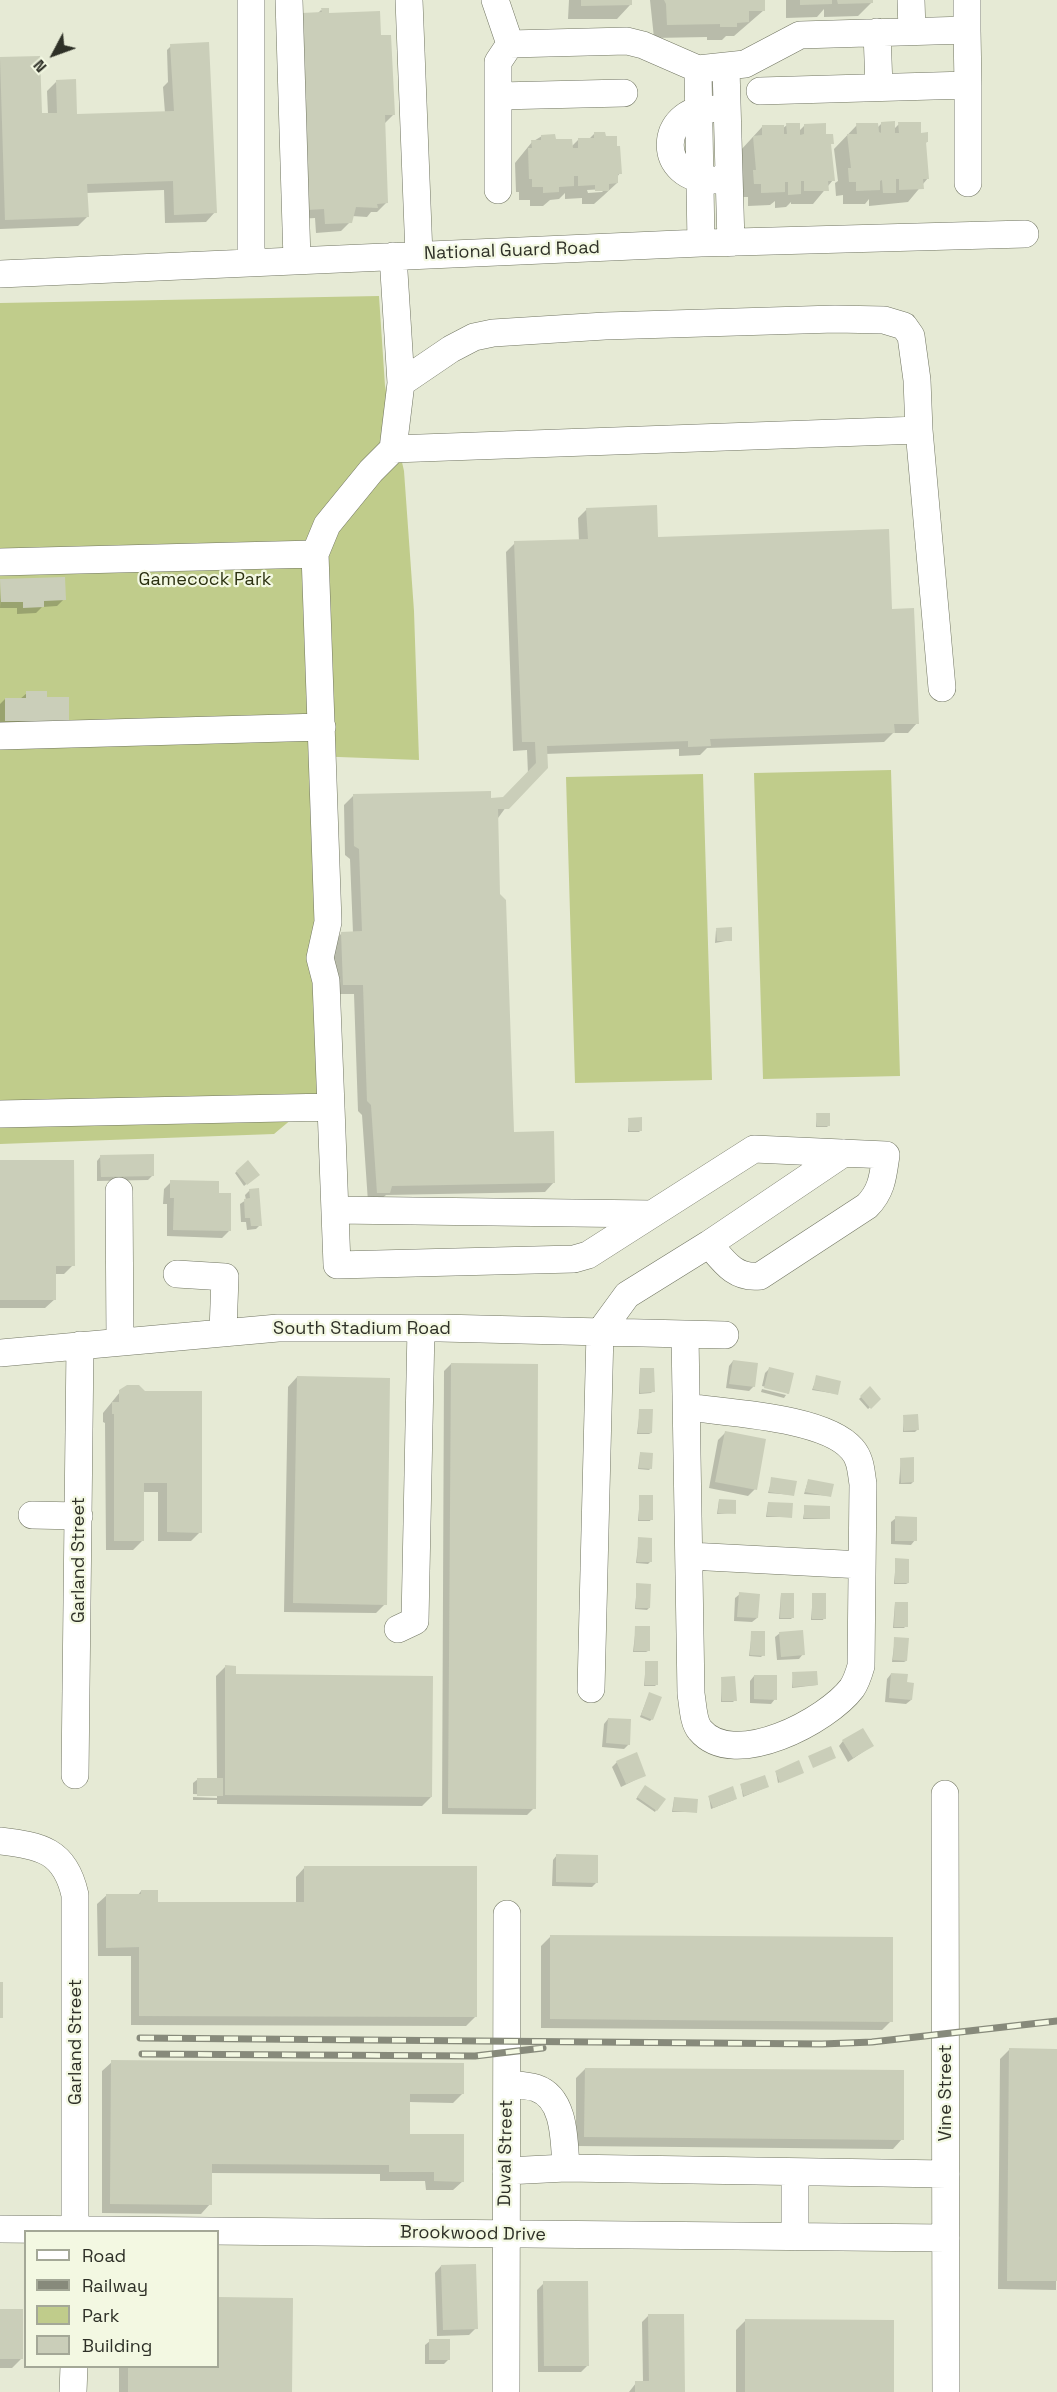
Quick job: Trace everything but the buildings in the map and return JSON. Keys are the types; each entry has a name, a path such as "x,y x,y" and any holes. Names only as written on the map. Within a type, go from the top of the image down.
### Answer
{"street":[{"path":"250,0 250,262"},
{"path":"289,0 297,260"},
{"path":"408,0 406,255 401,383 393,449 371,471 327,525 315,554 328,922 320,957 326,981 337,1265 574,1260 588,1255 754,1149 886,1155 882,1183 876,1197 867,1206 760,1276 749,1278 731,1270 709,1244"},
{"path":"495,0 510,44"},
{"path":"911,0 912,31"},
{"path":"967,0 968,183"},
{"path":"510,44 627,41 643,45 698,69 726,68 754,60 800,35 967,30"},
{"path":"877,32 879,87"},
{"path":"498,190 498,62 510,44"},
{"path":"726,68 731,243"},
{"path":"698,69 701,243"},
{"path":"760,91 968,85"},
{"path":"499,96 624,93"},
{"path":"698,109 728,109"},
{"path":"700,180 729,180"},
{"name":"National Guard Road","path":"0,274 701,243 1025,234"},
{"path":"401,383 451,349 474,338 493,333 605,326 884,320 904,326 911,336 917,380 919,430 942,688"},
{"path":"393,449 919,430"},
{"path":"0,562 315,554"},
{"path":"0,736 322,727"},
{"path":"0,1114 331,1107"},
{"path":"591,1689 600,1332 627,1295 709,1244 844,1153"},
{"path":"118,1191 120,1341"},
{"path":"335,1210 652,1214"},
{"path":"177,1274 225,1277 224,1332"},
{"name":"South Stadium Road","path":"0,1353 278,1328 421,1328 725,1335"},
{"path":"398,1629 415,1621 421,1328"},
{"path":"686,1335 689,1556 691,1694 694,1716 700,1730 713,1739 735,1745 767,1742 800,1729 827,1712 853,1687 861,1666 863,1484 860,1463 852,1449 837,1437 793,1422 687,1407"},
{"name":"Garland Street","path":"75,1775 80,1345"},
{"path":"32,1515 79,1516"},
{"path":"689,1556 862,1564"},
{"name":"Vine Street","path":"945,1794 946,2392"},
{"name":"Garland Street","path":"0,1841 37,1846 57,1857 70,1874 75,1895 75,2230"},
{"name":"Duval Street","path":"506,2392 507,1914"},
{"path":"507,2084 537,2088 556,2103 563,2133 566,2168"},
{"path":"506,2171 566,2168 946,2174"},
{"path":"795,2172 795,2237"},
{"name":"Brookwood Drive","path":"0,2229 75,2230"},
{"name":"Brookwood Drive","path":"219,2231 946,2238"},
{"path":"73,2392 74,2368"}],"green space":[{"name":"Gamecock Park","path":"379,296 385,386 404,471 414,611 419,760 312,756 323,1093 274,1134 0,1144 0,303"},
{"path":"891,770 900,1076 763,1079 754,773"},
{"path":"703,774 712,1080 575,1083 566,777"}],"railway":[{"path":"140,2038 822,2044 872,2042 1057,2021"},
{"path":"142,2054 475,2056 543,2048"}]}
